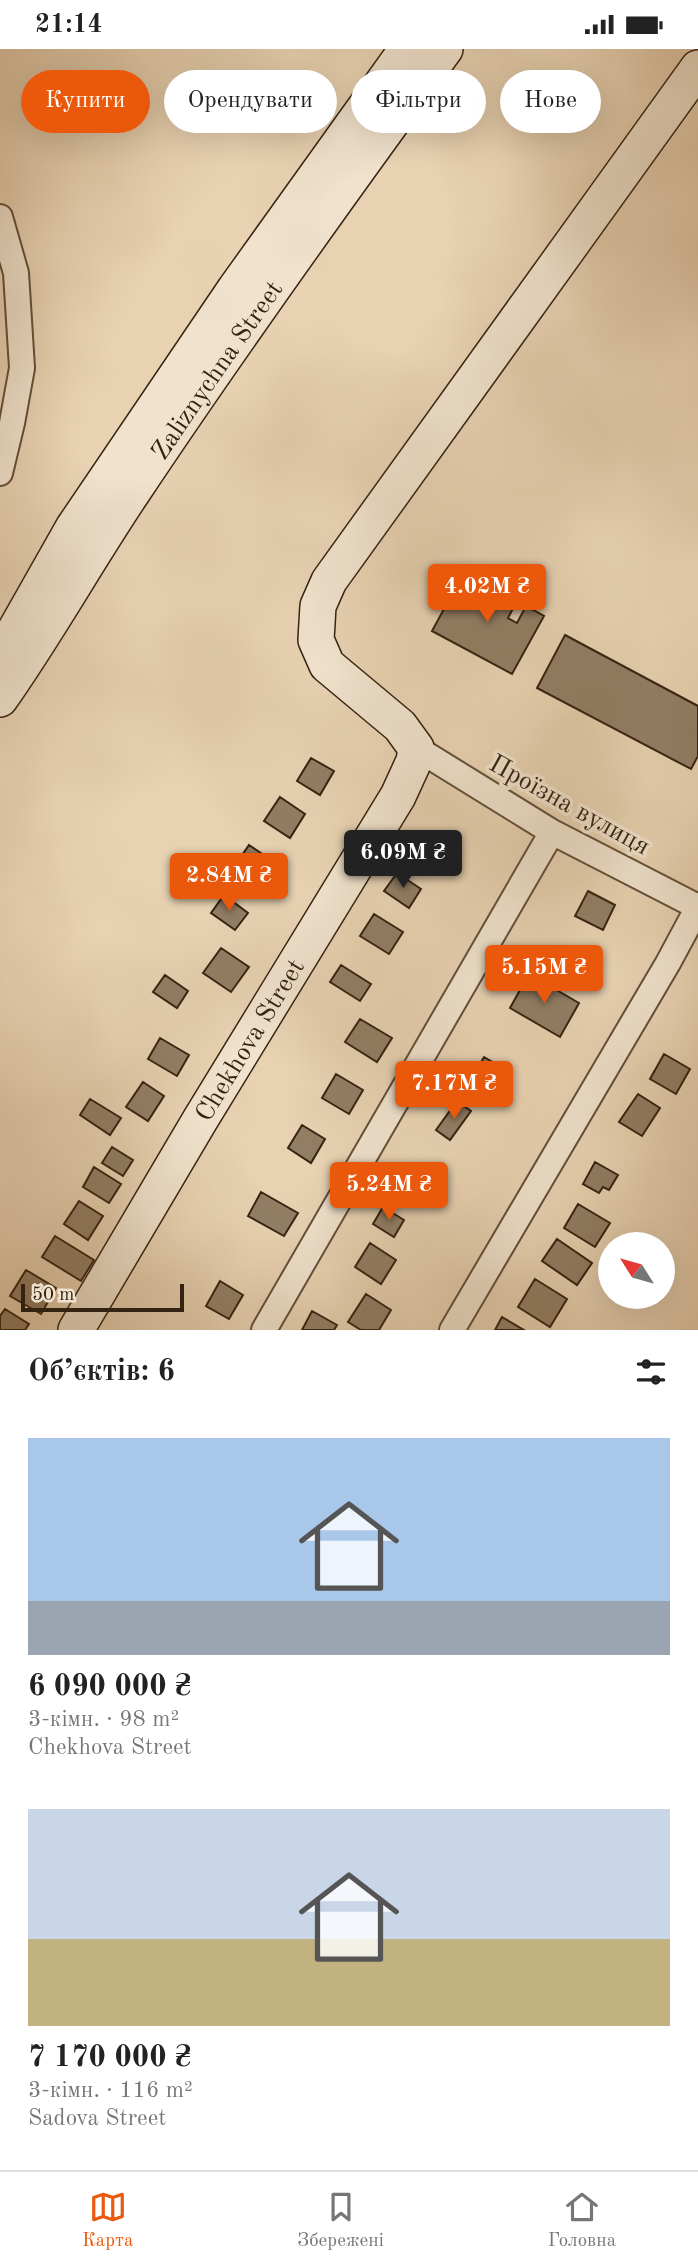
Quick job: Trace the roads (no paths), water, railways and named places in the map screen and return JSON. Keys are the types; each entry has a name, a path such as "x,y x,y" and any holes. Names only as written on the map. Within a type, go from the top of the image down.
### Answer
{"main road":[{"name":"Zaliznychna Street","path":"0,657 73,528 234,289 407,49"},
{"name":"Zaliznychna Street","path":"0,699 36,647 132,492 252,317 444,49"},
{"path":"416,748 400,726 327,665 316,640 318,606 329,581 397,484 698,68"},
{"name":"Chekhova Street","path":"76,1330 200,1120 398,796 414,761 416,748"}],"street":[{"path":"0,217 16,272 22,368 0,473"},
{"name":"Проїзна вулиця","path":"416,748 552,832 698,907 668,963 452,1330"},
{"path":"264,1330 552,832"}]}
